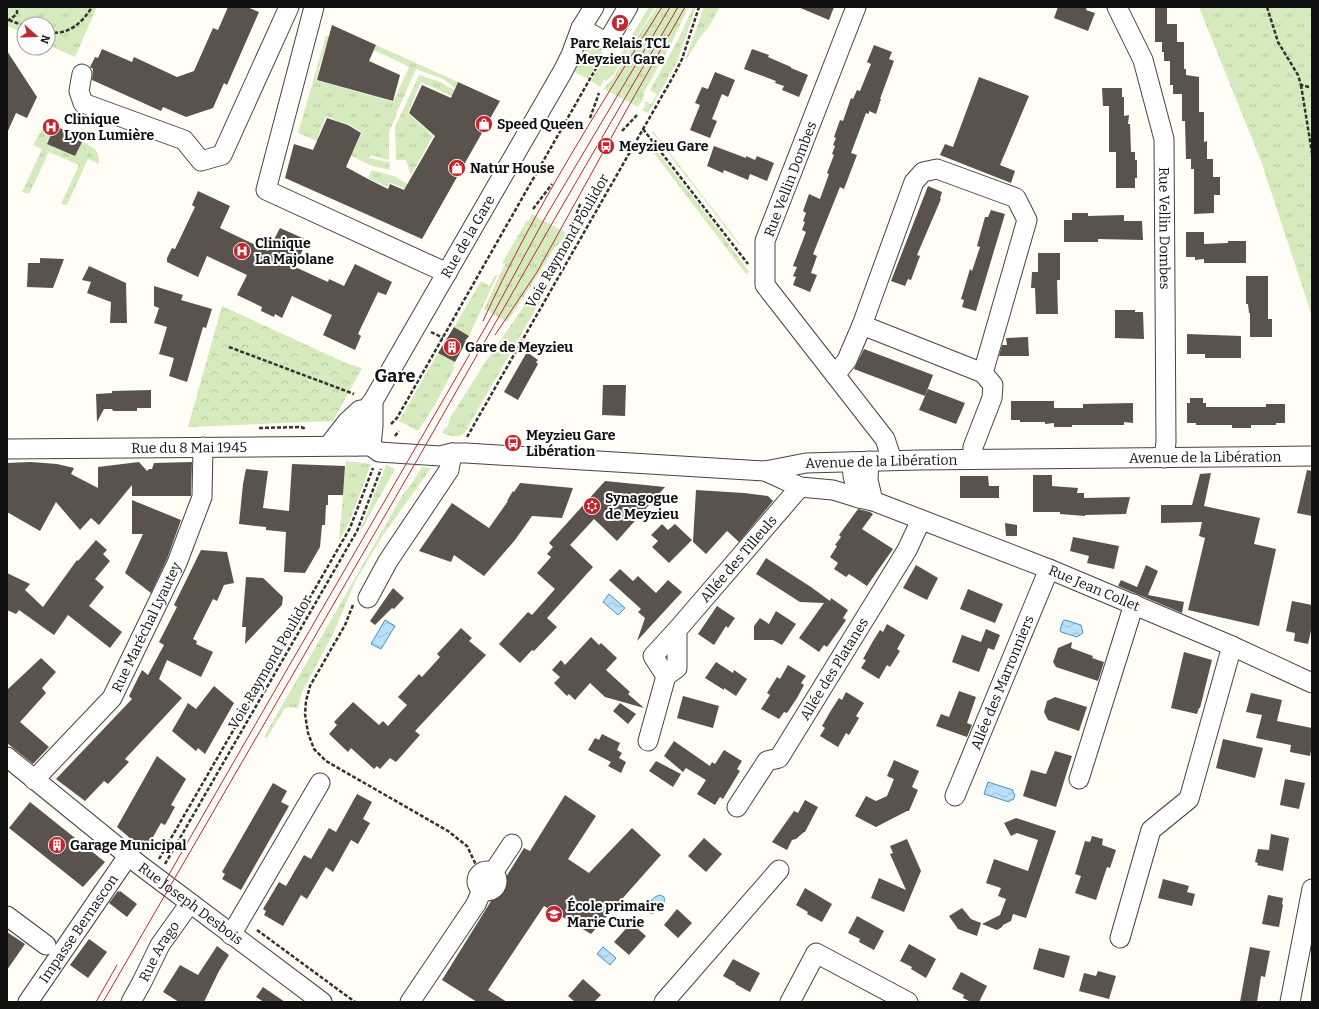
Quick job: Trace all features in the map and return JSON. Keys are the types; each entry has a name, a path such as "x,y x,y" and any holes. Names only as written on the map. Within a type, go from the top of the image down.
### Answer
{"street":[{"path":"82,74 79,91 83,103 184,140 201,161 222,155 289,7"},
{"path":"314,7 266,190 447,273"},
{"name":"Rue de la Gare","path":"329,445 347,422 359,410 364,398 447,273 563,71 581,28 594,7"},
{"path":"581,28 600,39 609,39 628,7"},
{"name":"Rue Vellin Dombes","path":"765,286 765,241 856,7"},
{"name":"Rue Vellin Dombes","path":"1117,7 1142,60 1164,140 1166,442 1164,458"},
{"path":"835,375 847,360 862,325 914,182 923,172 937,169 1016,198 1026,220 983,373"},
{"path":"765,286 885,438 892,460"},
{"path":"862,325 983,373 993,386 992,398 974,447 973,458"},
{"name":"Rue de la Gare","path":"363,446 356,427 361,416 364,398"},
{"name":"Rue du 8 Mai 1945","path":"7,449 329,445 363,446 384,442 440,447 452,453"},
{"name":"Rue Maréchal Lyautey","path":"34,780 112,698 178,563 202,497 203,447"},
{"path":"362,599 377,580 388,561 449,470 452,453"},
{"name":"Avenue de la Libération","path":"452,453 765,471 806,463 892,460 973,458 1312,456"},
{"path":"861,461 853,476 866,500"},
{"name":"Rue Jean Collet","path":"765,471 800,487 833,490 866,500 1049,569 1232,646 1312,683"},
{"name":"Allée des Tilleuls","path":"648,741 666,676 677,668 677,630 800,487"},
{"name":"Allée des Platanes","path":"737,807 767,761 779,758 907,550 921,520"},
{"name":"Allée des Marronniers","path":"955,796 1049,569"},
{"path":"1080,779 1134,604"},
{"path":"1120,938 1151,830 1189,799 1232,646"},
{"name":"Rue Joseph Desbois","path":"11,768 34,780 128,856 322,1002"},
{"path":"231,935 320,783"},
{"path":"410,1002 476,904 485,879 512,844"},
{"name":"Impasse Bernascon","path":"28,1002 128,856"},
{"path":"664,1002 779,870"},
{"path":"1290,1002 1312,889"},
{"name":"Rue Arago","path":"131,1002 160,945 190,903"},
{"path":"7,916 46,945"},
{"path":"790,1002 816,953 908,1002"}],"path":[{"path":"8,20 17,14 17,7"},
{"path":"56,34 71,29 84,20 92,7"},
{"name":"Voie Raymond Poulidor","path":"466,439 472,426 674,75 682,59 699,7"},
{"path":"1267,7 1278,42 1298,76 1301,85 1312,153"},
{"path":"391,424 396,418 442,338 606,49 609,39"},
{"path":"1301,85 1312,87"},
{"path":"590,118 600,93"},
{"path":"622,131 637,115"},
{"path":"643,129 765,286"},
{"path":"533,209 552,184"},
{"path":"570,230 581,202"},
{"path":"431,331 442,338"},
{"path":"229,347 364,398"},
{"path":"158,861 350,528 374,466"},
{"name":"Voie Raymond Poulidor","path":"162,869 357,531 382,467"},
{"path":"362,599 345,625 310,686 306,701 305,714 308,733 314,748 326,760 448,831 467,846 485,879"}],"green space":[{"path":"7,7 97,7 75,57 56,49 56,16 16,16 16,30 7,26"},
{"path":"649,7 655,7 613,75 606,81 604,80 600,87 591,81 607,54 619,57"},
{"path":"657,7 682,7 687,10 670,46 644,92 643,99 638,107 604,89 614,77"},
{"path":"693,7 696,7 677,62 648,113 642,110 646,104 644,103 645,101 651,104 657,94 650,90 678,40"},
{"path":"704,7 720,7 708,28 702,34 684,63"},
{"path":"1199,7 1312,7 1312,316 1261,161"},
{"path":"326,36 337,39 326,46 316,80 393,102 409,67 374,51 376,45 458,82 455,88 443,79 416,69 389,131 389,160 371,155 369,158 389,162 390,170 372,166 341,151 343,148 353,152 362,133 349,124 326,116 318,136 338,145 336,149 298,133"},
{"path":"585,41 597,44 595,47 603,52 588,79 572,71"},
{"path":"419,75 440,82 471,100 469,104 421,82 408,113 433,136 411,175 406,160 396,160 395,127"},
{"path":"49,125 54,129 47,144 75,156 82,142 93,148 98,155 99,164 88,159 67,205 61,204 79,165 49,152 29,194 22,192 42,149 33,145 42,129"},
{"path":"653,131 739,243 739,245 652,132"},
{"path":"649,141 724,237 749,272 746,274 647,144"},
{"path":"372,170 394,176 409,185 410,191 391,183 389,183 387,187 368,178"},
{"path":"532,214 566,233 560,243 555,247 507,322 484,309 505,264 502,263"},
{"path":"495,276 497,276 469,336 454,327 481,281 489,286"},
{"path":"542,280 550,284 465,432 460,436 451,436 442,433 445,427 447,428 450,418 486,361"},
{"path":"222,306 348,364 362,368 333,421 188,427"},
{"path":"438,353 455,362 453,366 455,367 436,403 418,431 399,421"},
{"path":"346,461 371,464 349,523 339,541"},
{"path":"386,465 395,469 357,538"},
{"path":"422,467 431,468 381,538 355,582 334,632 302,692 298,708 288,707 284,709 267,738 264,737 405,491"}],"water":[{"path":"609,594 625,608 618,615 603,602"},
{"path":"385,620 395,626 381,649 371,644"},
{"path":"1065,620 1081,625 1083,633 1077,637 1061,632 1060,630 1063,621"},
{"path":"988,782 1013,790 1015,795 1013,800 1010,800 1009,802 984,794"},
{"path":"660,895 665,899 663,904 654,913 649,913 647,910 649,903 655,897"},
{"path":"603,947 616,958 610,965 597,954"}],"building":[{"path":"228,7 247,7 259,12 227,85 224,83 213,108 186,117 163,107 161,111 92,80 93,69 90,67 95,57 98,58 102,49 132,62 134,57 177,77 194,71 213,28 218,30"},
{"path":"798,7 834,7 829,20"},
{"path":"1058,7 1087,7 1086,10 1095,13 1088,31 1054,18"},
{"path":"1155,7 1167,7 1167,24 1177,24 1177,42 1184,42 1184,69 1186,69 1186,75 1199,77 1199,112 1204,112 1204,142 1207,141 1207,159 1213,159 1213,177 1220,177 1220,195 1214,195 1214,213 1194,214 1194,169 1191,169 1191,159 1186,159 1185,121 1182,121 1182,94 1173,94 1173,85 1170,85 1170,61 1164,61 1162,42 1155,42"},
{"path":"332,25 376,45 369,61 400,75 393,101 317,80"},
{"path":"874,45 892,52 889,59 894,61 876,114 869,111 869,114 866,113 851,153 857,155 844,189 840,187 813,254 817,256 811,273 817,275 810,292 793,285 796,277 793,276 797,267 793,266 806,232 802,230 806,213 803,211 809,194 820,199 829,174 827,173 834,155 832,154 835,146 833,145 836,138 834,137 840,120 843,121 851,98 853,99 857,90 860,91 871,64 867,62"},
{"path":"752,49 769,55 768,57 808,75 799,97 782,90 784,86 775,83 776,81 744,69"},
{"path":"7,51 37,97 27,118 16,113 7,133"},
{"path":"715,72 735,80 728,97 722,94 712,119 717,121 710,138 690,130 700,105 695,103 702,87 708,89"},
{"path":"979,77 1029,96 1000,165 1015,171 1011,183 940,155 945,144 953,147"},
{"path":"458,82 500,101 422,239 285,178 294,144 313,150 327,118 348,125 361,133 346,167 388,189 390,184 404,190 435,136 409,113 422,85 451,98"},
{"path":"1102,88 1122,88 1122,97 1124,97 1124,116 1129,115 1128,124 1130,124 1131,152 1135,152 1135,160 1137,160 1137,178 1135,178 1135,188 1116,188 1116,152 1109,152 1109,106 1103,106"},
{"path":"55,126 81,137 79,140 82,142 75,156 47,144"},
{"path":"714,146 746,158 746,156 755,160 757,156 774,163 767,181 750,174 748,180 724,170 723,173 707,166"},
{"path":"928,186 942,192 941,199 917,255 920,256 911,280 908,279 905,286 891,281"},
{"path":"198,191 230,206 220,228 268,251 280,228 307,240 295,267 328,282 329,279 344,286 355,264 392,282 386,295 378,292 358,334 361,336 355,350 323,335 332,315 292,296 282,318 275,314 274,317 261,311 262,307 237,295 247,275 207,256 198,277 167,262 167,258 172,248 175,249 195,207 192,205"},
{"path":"991,210 1005,214 976,311 962,307 964,300 961,299 970,269 972,271 980,247 977,246 985,217 988,217"},
{"path":"1072,213 1088,213 1088,216 1124,215 1124,221 1142,221 1143,240 1098,239 1098,242 1064,242 1064,220 1072,220"},
{"path":"1186,232 1204,232 1204,244 1228,243 1228,241 1246,241 1246,263 1204,263 1204,259 1195,260 1195,257 1186,257"},
{"path":"1038,253 1060,253 1060,280 1057,280 1058,314 1036,314 1035,288 1031,288 1032,272 1038,272"},
{"path":"40,258 64,259 53,288 27,287 28,263 40,263"},
{"path":"89,266 126,283 127,323 110,323 111,302 87,293 91,282 82,280"},
{"path":"1246,276 1268,276 1268,319 1272,319 1272,337 1250,337 1250,313 1248,304 1246,304"},
{"path":"154,286 183,295 181,300 212,309 206,328 203,327 187,382 169,376 174,358 159,354 167,327 154,323 159,308 154,306"},
{"path":"1115,310 1135,310 1135,312 1143,312 1144,339 1115,338"},
{"name":"Gare de Meyzieu","path":"454,327 469,336 455,362 438,353"},
{"path":"1187,334 1241,336 1241,358 1205,358 1205,354 1187,354"},
{"path":"1028,337 1029,356 999,356 1002,345 1007,345 1006,338"},
{"path":"864,349 933,375 925,396 854,369"},
{"path":"527,352 538,360 536,362 538,364 518,400 504,392"},
{"path":"603,385 626,385 625,416 602,415"},
{"path":"928,389 965,403 956,424 919,410"},
{"path":"151,390 151,408 137,408 137,411 113,411 112,409 104,409 97,422 96,394 112,393 112,391"},
{"path":"1190,398 1203,398 1203,403 1206,403 1206,407 1266,407 1266,404 1285,404 1285,423 1276,423 1276,425 1251,425 1251,428 1232,428 1232,425 1196,425 1196,423 1187,423 1187,403 1190,403"},
{"path":"1011,401 1054,401 1054,408 1083,408 1083,404 1133,403 1133,423 1124,422 1124,425 1072,425 1072,427 1054,427 1054,423 1045,424 1045,422 1020,422 1020,420 1011,420"},
{"path":"31,462 57,464 74,468 71,474 98,488 98,467 139,462 147,471 152,469 154,463 192,462 191,496 132,496 132,485 99,525 91,518 80,530 56,502 40,531 7,512 7,463"},
{"path":"292,464 345,466 343,495 328,495 325,525 322,525 320,547 305,573 284,572 286,532 266,530 266,527 239,524 246,469 268,471 263,508 289,511"},
{"path":"1307,470 1312,471 1312,516 1297,513"},
{"path":"1211,473 1204,506 1260,518 1254,544 1276,549 1259,626 1188,610 1205,538 1199,536 1202,522 1161,523 1161,505 1192,505 1200,474"},
{"path":"1033,475 1052,475 1052,486 1078,488 1077,493 1084,493 1084,498 1130,497 1126,514 1085,516 1060,514 1060,512 1033,512"},
{"path":"960,476 988,476 989,486 999,486 999,498 960,498"},
{"path":"605,481 665,487 617,541 594,519 570,545 593,567 547,618 557,627 520,663 499,644 528,612 532,615 555,589 537,573 551,557 547,554 553,547 549,543"},
{"path":"520,483 573,488 562,518 532,516 515,540 484,576 454,555 451,562 419,551 452,503 489,528 508,501 513,491 514,492"},
{"path":"696,490 768,496 773,501 739,542 727,531 706,554 693,542"},
{"path":"132,500 181,520 167,559 151,593 125,573 143,534 132,534"},
{"path":"858,509 873,514 862,529 893,549 867,586 849,574 846,577 834,569 838,563 830,557 837,546 835,545 841,537 839,535"},
{"path":"1005,523 1017,525 1017,536 1006,536"},
{"path":"662,524 668,530 675,524 692,540 669,563 652,547 658,541 651,535"},
{"path":"1073,537 1119,546 1114,569 1087,563 1089,556 1070,551"},
{"path":"96,540 107,550 103,554 110,561 95,579 104,587 89,606 122,632 110,648 68,615 54,635 19,610 16,614 7,610 7,573 30,584 25,590 43,607 77,560 78,561"},
{"path":"201,550 227,552 234,583 224,585 217,601 213,599 193,639 197,641 196,644 213,652 201,677 167,660 159,679 182,698 125,759 129,762 108,784 104,781 85,801 56,779 132,699 129,696 142,670 148,675 164,645 159,642 177,607 174,605"},
{"path":"766,558 830,601 831,598 848,610 843,618 846,620 842,626 827,647 824,645 819,652 799,638 824,603 800,602 756,574"},
{"path":"916,565 938,578 927,600 903,588"},
{"path":"1146,565 1158,571 1148,595 1184,602 1182,613 1118,586 1121,580 1137,587"},
{"path":"620,569 633,581 638,576 656,593 668,580 682,592 637,641 645,618 638,612 641,609 609,580"},
{"path":"246,577 263,578 283,597 282,605 245,644 246,627 242,627"},
{"path":"393,588 404,598 394,609 392,608 375,625 370,621"},
{"path":"968,589 1003,604 995,623 960,609"},
{"path":"1292,601 1312,605 1312,626 1308,644 1294,641 1295,633 1286,631"},
{"path":"717,606 735,618 728,628 726,626 714,645 698,634"},
{"path":"776,611 796,624 782,645 773,640 754,640 754,626 760,618 769,624"},
{"path":"887,624 905,635 897,649 900,651 890,667 887,665 879,679 861,668 866,660 863,659 873,641 880,630 883,632"},
{"path":"461,628 472,638 469,641 486,655 415,731 420,735 396,762 390,758 380,769 377,766 374,769 351,748 348,752 329,734 337,725 334,722 353,702 379,725 383,721 388,726 407,705 398,697 419,674 422,677 440,657 437,654"},
{"path":"986,629 1000,635 994,650 988,648 979,672 952,662 962,635 981,642"},
{"path":"591,637 599,645 601,643 617,658 606,670 630,692 628,694 644,708 605,697 590,683 575,700 569,694 567,696 554,683 560,677 552,670 561,660 565,665"},
{"path":"1072,642 1071,648 1093,656 1092,658 1104,662 1098,681 1056,667 1053,662 1058,648"},
{"path":"1184,652 1212,660 1200,708 1197,714 1171,708"},
{"path":"41,658 56,672 42,688 46,693 20,722 49,747 33,764 7,743 7,690"},
{"path":"716,662 733,673 734,670 747,679 736,696 705,678"},
{"path":"788,665 806,676 801,683 804,685 797,698 787,713 784,712 779,719 761,709 770,695 767,693 777,677 780,679"},
{"path":"214,686 234,703 205,754 198,748 196,751 172,731 188,703 196,709"},
{"path":"959,691 976,697 967,723 972,725 967,737 936,726 941,714 949,717"},
{"path":"846,692 864,703 856,716 859,718 849,735 846,733 838,747 820,736 825,728 822,726 830,712 839,698 842,700"},
{"path":"1251,693 1282,700 1277,721 1312,728 1312,745 1310,756 1290,752 1291,745 1256,738 1262,715 1246,712"},
{"path":"683,696 719,706 713,728 677,718"},
{"path":"1055,697 1087,707 1079,731 1048,720 1044,712 1047,701"},
{"path":"620,703 636,714 628,724 613,711"},
{"path":"602,734 620,743 617,750 622,753 619,758 626,762 621,773 608,766 611,762 588,750 595,738 599,740"},
{"path":"1223,739 1263,748 1255,778 1216,768"},
{"path":"674,741 710,766 712,762 715,764 724,750 742,761 737,769 740,771 723,799 720,797 715,805 697,794 706,780 686,768 683,772 664,756"},
{"path":"1055,751 1072,756 1056,807 1023,796 1031,770 1046,774"},
{"path":"157,756 186,779 171,805 175,807 165,825 161,823 145,851 117,827"},
{"path":"894,760 919,771 912,787 918,790 909,811 876,827 855,816 866,796 876,801 887,796 894,779 887,776"},
{"path":"656,761 681,774 673,787 649,771"},
{"path":"1285,779 1305,783 1299,809 1280,805"},
{"path":"273,783 287,791 281,802 289,806 241,890 222,879 225,874 222,872"},
{"path":"357,794 372,802 363,819 370,823 358,844 351,840 333,872 326,867 307,899 301,895 283,926 264,915 266,911 263,909 279,882 286,886 304,855 311,859 329,828 336,832"},
{"path":"565,795 596,816 568,859 589,873 632,828 661,855 591,934 544,906 488,990 507,1002 477,1002 442,980 524,848 530,851"},
{"path":"805,800 818,807 805,832 796,839 792,840 787,850 772,842 794,811 798,813"},
{"name":"Garage Municipal","path":"30,802 105,862 83,887 9,828"},
{"path":"1016,818 1056,831 1026,918 1013,914 1011,921 997,930 982,924 1000,915 1006,899 998,896 1001,888 986,883 994,859 1028,871 1038,840 1017,833 1011,836 1004,823"},
{"path":"1271,834 1289,838 1283,871 1257,865 1258,863 1255,862 1258,849 1269,850"},
{"path":"1092,836 1103,839 1102,845 1116,850 1110,868 1107,867 1096,900 1075,893 1081,876 1075,874 1085,841 1090,842"},
{"path":"704,838 722,854 706,872 688,856"},
{"path":"907,839 921,871 904,912 871,898 879,878 906,890 890,854 893,853 890,846"},
{"path":"1163,879 1189,886 1187,892 1195,894 1192,906 1158,898"},
{"path":"805,888 832,904 822,922 807,914 808,912 796,905"},
{"path":"118,891 137,904 127,917 109,903"},
{"path":"1268,895 1283,898 1279,927 1262,924"},
{"path":"962,908 971,919 981,923 977,936 958,929 949,916"},
{"path":"677,909 692,923 678,938 664,925"},
{"path":"857,916 884,931 874,950 859,942 860,939 848,933"},
{"path":"631,923 646,936 629,955 614,942"},
{"path":"7,932 25,944 7,970"},
{"path":"89,939 107,952 88,978 70,965"},
{"path":"909,944 936,959 926,978 911,969 912,967 900,961"},
{"path":"217,946 229,955 219,971 204,1002 179,1002 163,992 180,965 198,975"},
{"path":"1250,947 1270,951 1265,977 1261,976 1257,1002 1240,1002"},
{"path":"1039,948 1070,956 1064,978 1033,969"},
{"path":"733,959 760,973 750,992 723,976"},
{"path":"1098,971 1116,976 1109,999 1079,991 1084,973 1096,976"},
{"path":"961,972 987,986 979,1002 971,1002 963,998 964,995 952,989"},
{"path":"583,979 601,995 594,1002 575,1002 568,996"},
{"path":"263,987 285,1002 264,1002 256,997"}],"tram line":[{"path":"483,321 502,280 567,161 662,7"},
{"path":"164,883 493,314 546,216 670,7"},
{"path":"103,1002 678,7"},
{"path":"495,335 537,272 685,7"},
{"path":"96,1002 117,965"}],"place":[{"name":"Parc Relais TCL Meyzieu Gare","path":"620,23"},
{"name":"Speed Queen","path":"484,124"},
{"name":"Clinique Lyon Lumière","path":"51,127"},
{"name":"Meyzieu Gare","path":"606,146"},
{"name":"Natur House","path":"457,168"},
{"name":"Clinique La Majolane","path":"242,251"},
{"name":"Gare de Meyzieu","path":"452,347"},
{"name":"Meyzieu Gare Libération","path":"513,443"},
{"name":"Synagogue de Meyzieu","path":"592,506"},
{"name":"Garage Municipal","path":"57,845"},
{"name":"École primaire Marie Curie","path":"554,914"}],"district":[{"name":"Gare","path":"395,376"}]}
